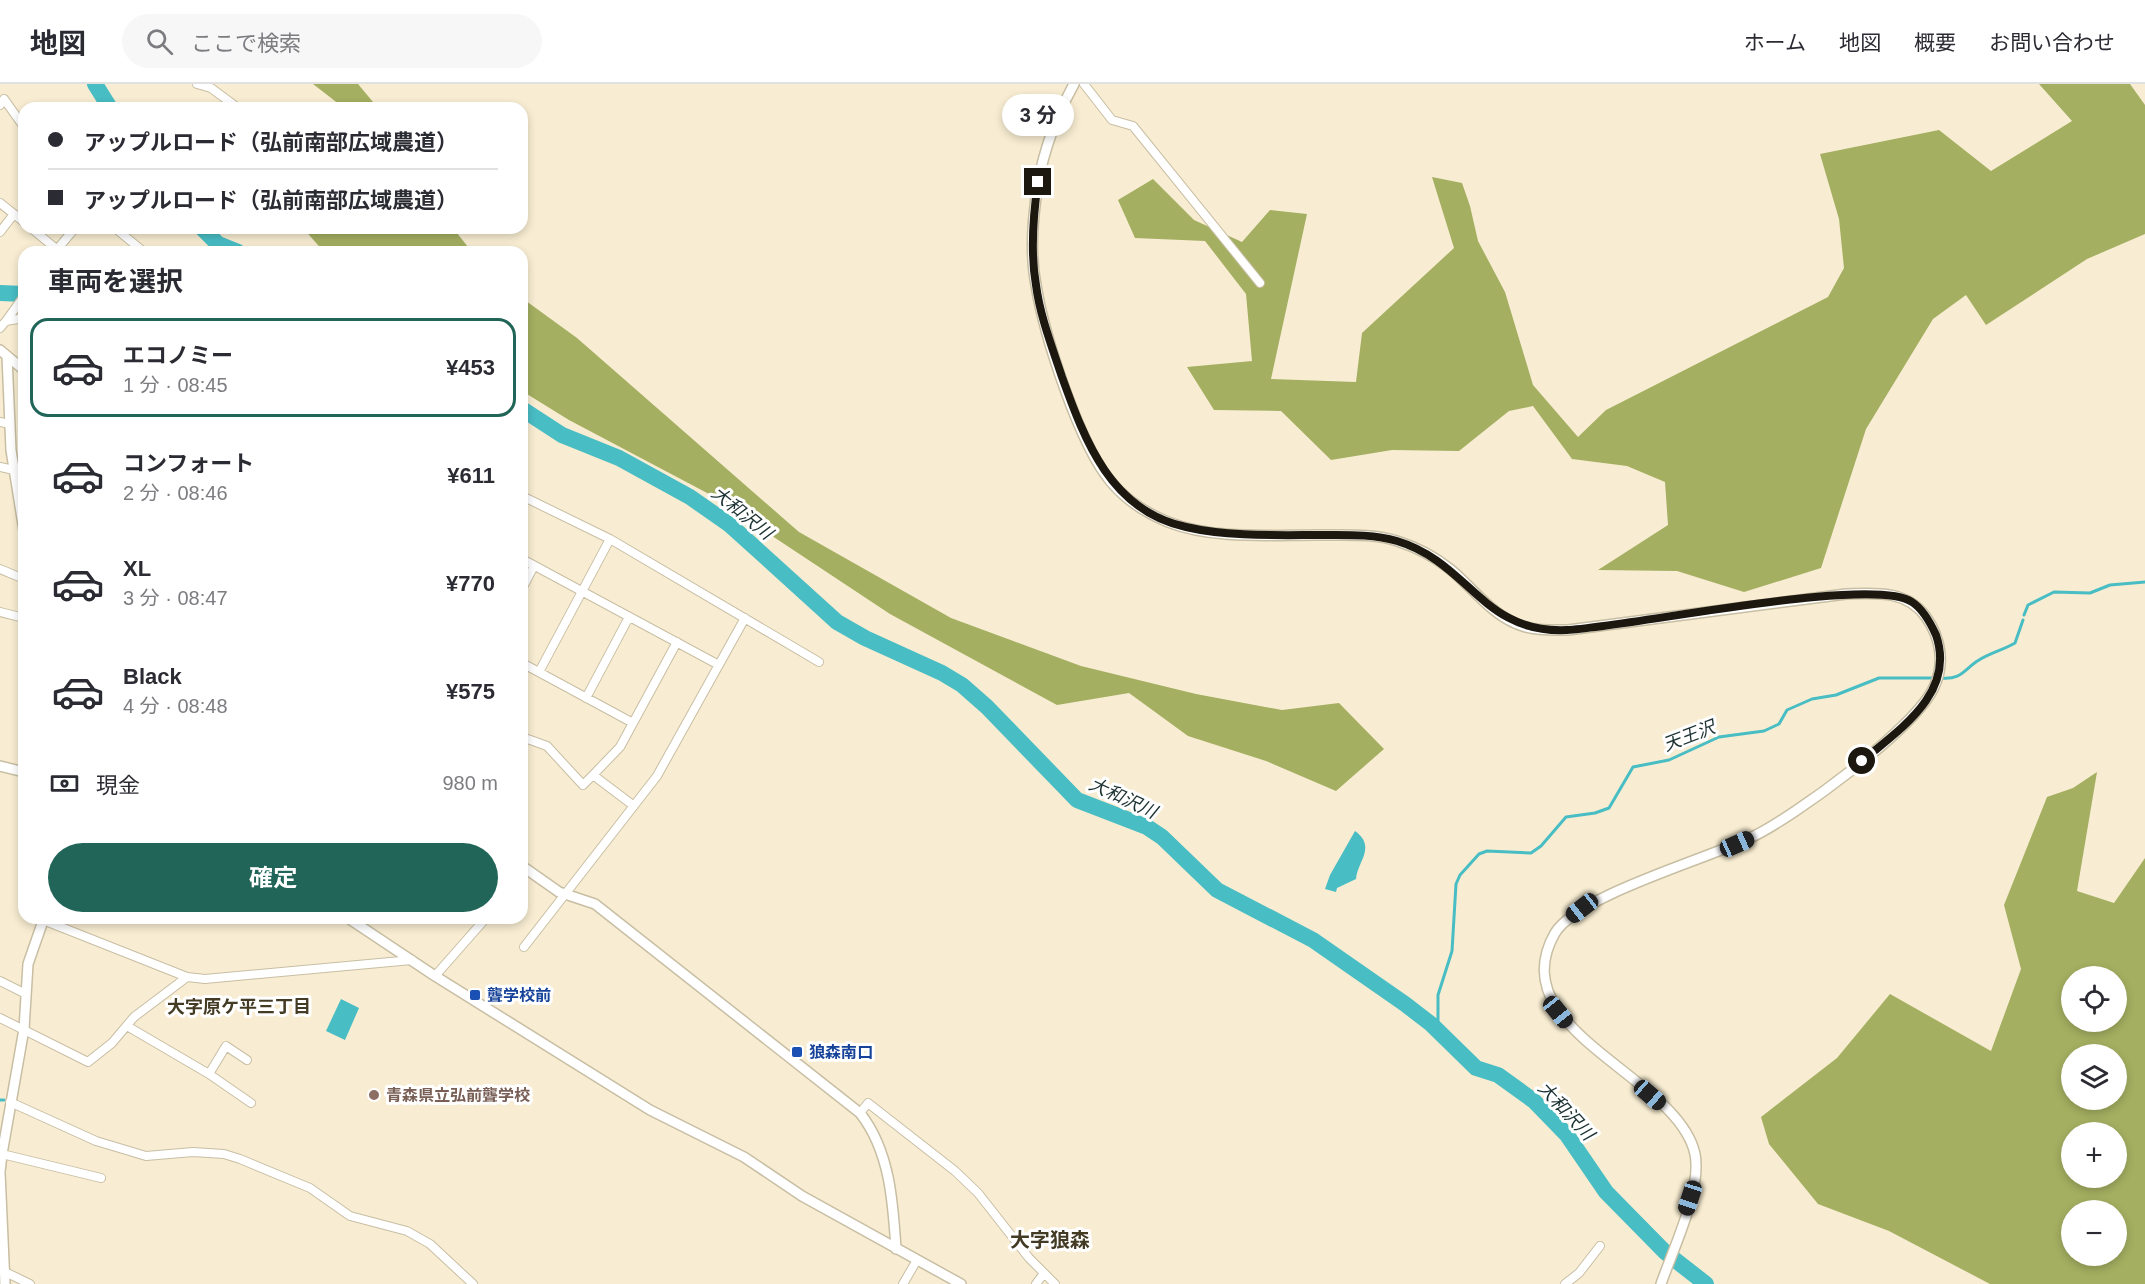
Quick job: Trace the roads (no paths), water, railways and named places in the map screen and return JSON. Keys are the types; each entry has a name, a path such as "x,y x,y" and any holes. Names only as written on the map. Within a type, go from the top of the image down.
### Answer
{"street":[{"path":"197,84 211,88 230,102"},
{"path":"1074,84 1054,123 1038,182 1033,230 1035,284 1049,340 1087,440 1112,482 1143,510 1174,524 1202,530 1359,535 1395,540 1431,556 1497,612 1518,625 1540,630 1568,630 1846,594 1880,593 1896,595 1913,602 1934,631 1939,647 1940,669 1928,699 1916,714 1862,761 1783,819 1753,837 1582,908 1557,930 1550,943 1545,970 1546,985 1558,1012 1579,1034 1668,1111 1691,1141 1695,1155 1695,1181 1661,1284"},
{"path":"1084,84 1112,120 1133,126 1260,283"},
{"path":"0,105 4,99 18,119"},
{"path":"0,203 18,217"},
{"path":"0,232 14,214"},
{"path":"38,234 51,246"},
{"path":"61,246 70,234"},
{"path":"122,234 135,246"},
{"path":"3,324 18,304"},
{"path":"3,324 18,320"},
{"path":"3,353 18,365"},
{"path":"3,353 5,423 18,492"},
{"path":"0,467 14,470"},
{"path":"528,499 610,539 819,662"},
{"path":"539,672 610,539"},
{"path":"528,562 717,664"},
{"path":"528,578 534,566"},
{"path":"0,569 18,576"},
{"path":"0,612 18,616"},
{"path":"586,698 629,617"},
{"path":"524,947 657,776 717,664 745,618"},
{"path":"528,739 547,746 583,785 620,747 677,642"},
{"path":"528,666 633,723"},
{"path":"0,766 18,770"},
{"path":"593,775 634,806"},
{"path":"528,874 565,896 595,904 860,1113 871,1129 888,1174 896,1249"},
{"path":"5,1284 1,1154 24,1029 30,956 42,924"},
{"path":"56,924 187,977 206,979 240,978 412,960"},
{"path":"357,924 435,976 650,1110 744,1157 802,1196 961,1284"},
{"path":"435,976 481,924"},
{"path":"0,1018 88,1062 112,1043 127,1026 187,977"},
{"path":"0,981 26,994"},
{"path":"127,1026 209,1074 251,1103"},
{"path":"209,1074 226,1046 247,1059"},
{"path":"10,1102 96,1140 146,1156 194,1152 240,1159 310,1188 350,1216 414,1235 430,1244 473,1284"},
{"path":"860,1113 868,1103 955,1170 978,1193 1015,1242 1055,1284"},
{"path":"1,1154 101,1178"},
{"path":"1565,1284 1580,1273 1600,1246"},
{"path":"903,1284 917,1260"},
{"path":"5,1272 30,1284"},
{"path":"1036,1284 1044,1273"}],"water":[{"path":"1355,831 1365,843 1364,855 1356,879 1337,888 1336,892 1325,889 1330,875"},
{"path":"341,999 359,1008 345,1040 326,1031"}],"waterway":[{"name":"大和沢川","path":"95,84 106,102"},
{"name":"大和沢川","path":"208,234 223,246"},
{"path":"0,293 18,294"},
{"name":"大和沢川","path":"528,413 562,435 619,458 690,497 730,525 837,622 962,685 987,707 1077,800 1147,827 1162,837 1217,890 1313,940 1405,1004 1431,1024 1476,1068 1498,1075 1534,1101 1567,1135 1606,1192 1665,1252 1706,1284"},
{"name":"天王沢","path":"2024,615 2028,605 2054,592 2090,593 2110,585 2145,582"},
{"name":"天王沢","path":"1941,678 1958,676 1974,663 2015,643 2023,620"},
{"name":"天王沢","path":"1438,1031 1438,995 1452,951 1456,884 1460,875 1479,854 1487,851 1531,853 1541,846 1566,817 1595,813 1609,808 1633,767 1669,760 1719,737 1764,731 1779,724 1787,710 1812,699 1836,695 1879,678 1934,678"}],"place":[{"name":"聾学校前","path":"475,995"},
{"name":"狼森南口","path":"797,1052"},
{"name":"青森県立弘前聾学校","path":"374,1095"}],"district":[{"name":"大字原ケ平三丁目","path":"239,1007"},
{"name":"大字狼森","path":"1050,1240"}]}
